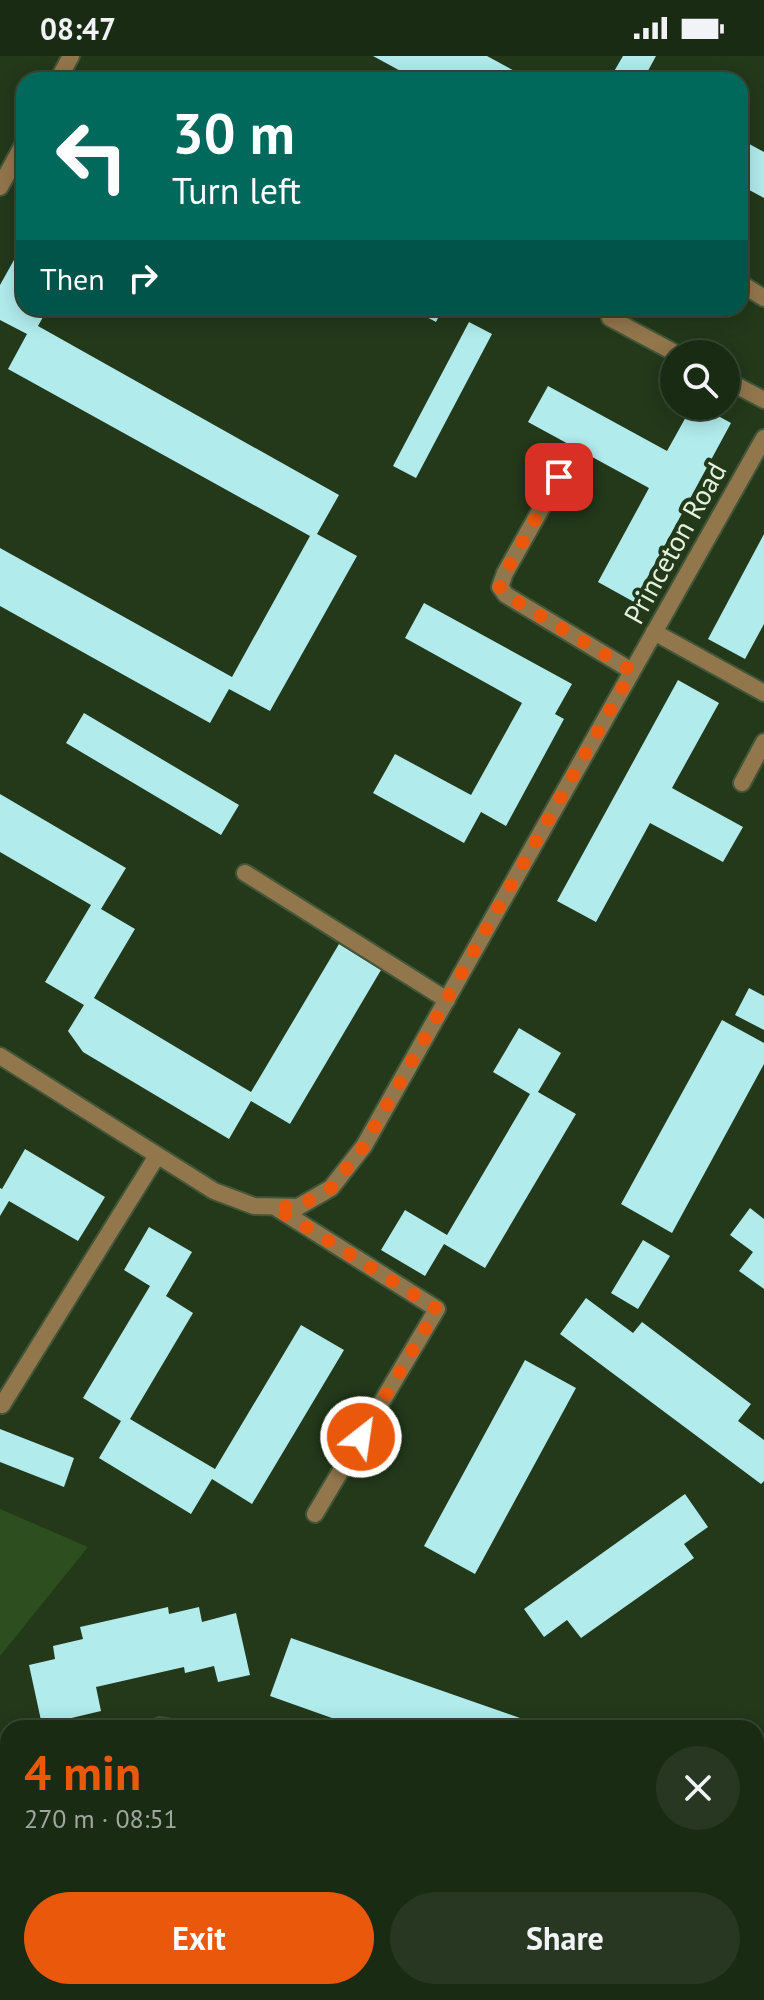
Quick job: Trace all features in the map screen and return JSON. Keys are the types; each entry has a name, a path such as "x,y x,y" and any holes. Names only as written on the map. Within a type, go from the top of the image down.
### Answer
{"street":[{"path":"0,187 16,158"},
{"path":"610,318 660,345"},
{"path":"740,387 764,400"},
{"name":"Princeton Road","path":"0,1056 214,1191 254,1206 298,1207 331,1188 364,1146 764,438"},
{"path":"559,477 500,587 506,595 632,671"},
{"path":"654,632 764,693"},
{"path":"742,783 764,742"},
{"path":"245,873 447,1000"},
{"path":"2,1405 157,1156"},
{"path":"274,1207 437,1309 315,1514"}],"green space":[{"path":"0,1509 88,1547 0,1656"}],"building":[{"path":"373,56 487,56 516,72 402,72"},
{"path":"623,56 656,56 647,72 614,72"},
{"path":"748,143 764,152 764,198 748,189"},
{"path":"16,256 16,316 44,316 38,326 339,495 317,534 357,556 270,711 229,689 210,723 0,606 0,548 232,677 310,536 8,369 27,334 0,320 0,285"},
{"path":"425,316 439,316 436,322"},
{"path":"469,322 492,334 416,478 393,466"},
{"path":"548,386 667,451 684,420 726,420 731,423 634,602 598,582 649,488 528,422"},
{"path":"764,534 764,624 745,659 708,639"},
{"path":"424,603 572,684 555,714 564,719 506,826 481,812 464,843 373,793 395,754 471,795 522,703 405,638"},
{"path":"678,680 719,703 672,788 743,827 723,862 650,823 596,922 557,901"},
{"path":"84,713 239,805 221,835 66,743"},
{"path":"0,794 126,868 101,909 135,929 94,998 251,1092 339,944 381,970 290,1124 251,1101 229,1139 83,1052 68,1031 84,1005 45,982 91,905 0,852"},
{"path":"749,988 764,996 764,1030 735,1015"},
{"path":"722,1020 764,1043 764,1064 672,1233 621,1204"},
{"path":"519,1028 561,1053 538,1092 576,1114 485,1268 444,1244 425,1276 381,1250 405,1210 447,1235 530,1094 493,1072"},
{"path":"25,1149 105,1197 78,1241 9,1201 0,1216 0,1188"},
{"path":"750,1208 764,1219 764,1289 739,1271 753,1252 730,1235"},
{"path":"149,1227 192,1252 166,1296 193,1313 130,1419 215,1469 301,1325 344,1350 252,1504 212,1479 191,1514 99,1458 121,1421 83,1398 150,1286 124,1270"},
{"path":"643,1240 670,1256 638,1309 611,1293"},
{"path":"586,1298 633,1333 642,1322 751,1404 738,1421 764,1440 764,1481 761,1484 560,1334"},
{"path":"525,1360 576,1388 475,1574 424,1546"},
{"path":"0,1429 74,1458 64,1487 0,1462"},
{"path":"685,1494 708,1527 684,1544 694,1558 581,1638 567,1620 544,1637 524,1609"},
{"path":"168,1607 169,1614 199,1607 202,1622 236,1613 250,1675 218,1682 214,1666 185,1673 184,1667 96,1687 101,1711 63,1720 41,1720 29,1665 55,1659 53,1646 83,1639 80,1627"},
{"path":"291,1638 520,1718 338,1720 270,1696"}],"route":[{"path":"361,1437 437,1309 274,1207 298,1207 331,1188 364,1146 632,671 506,595 500,587 559,477"}]}
